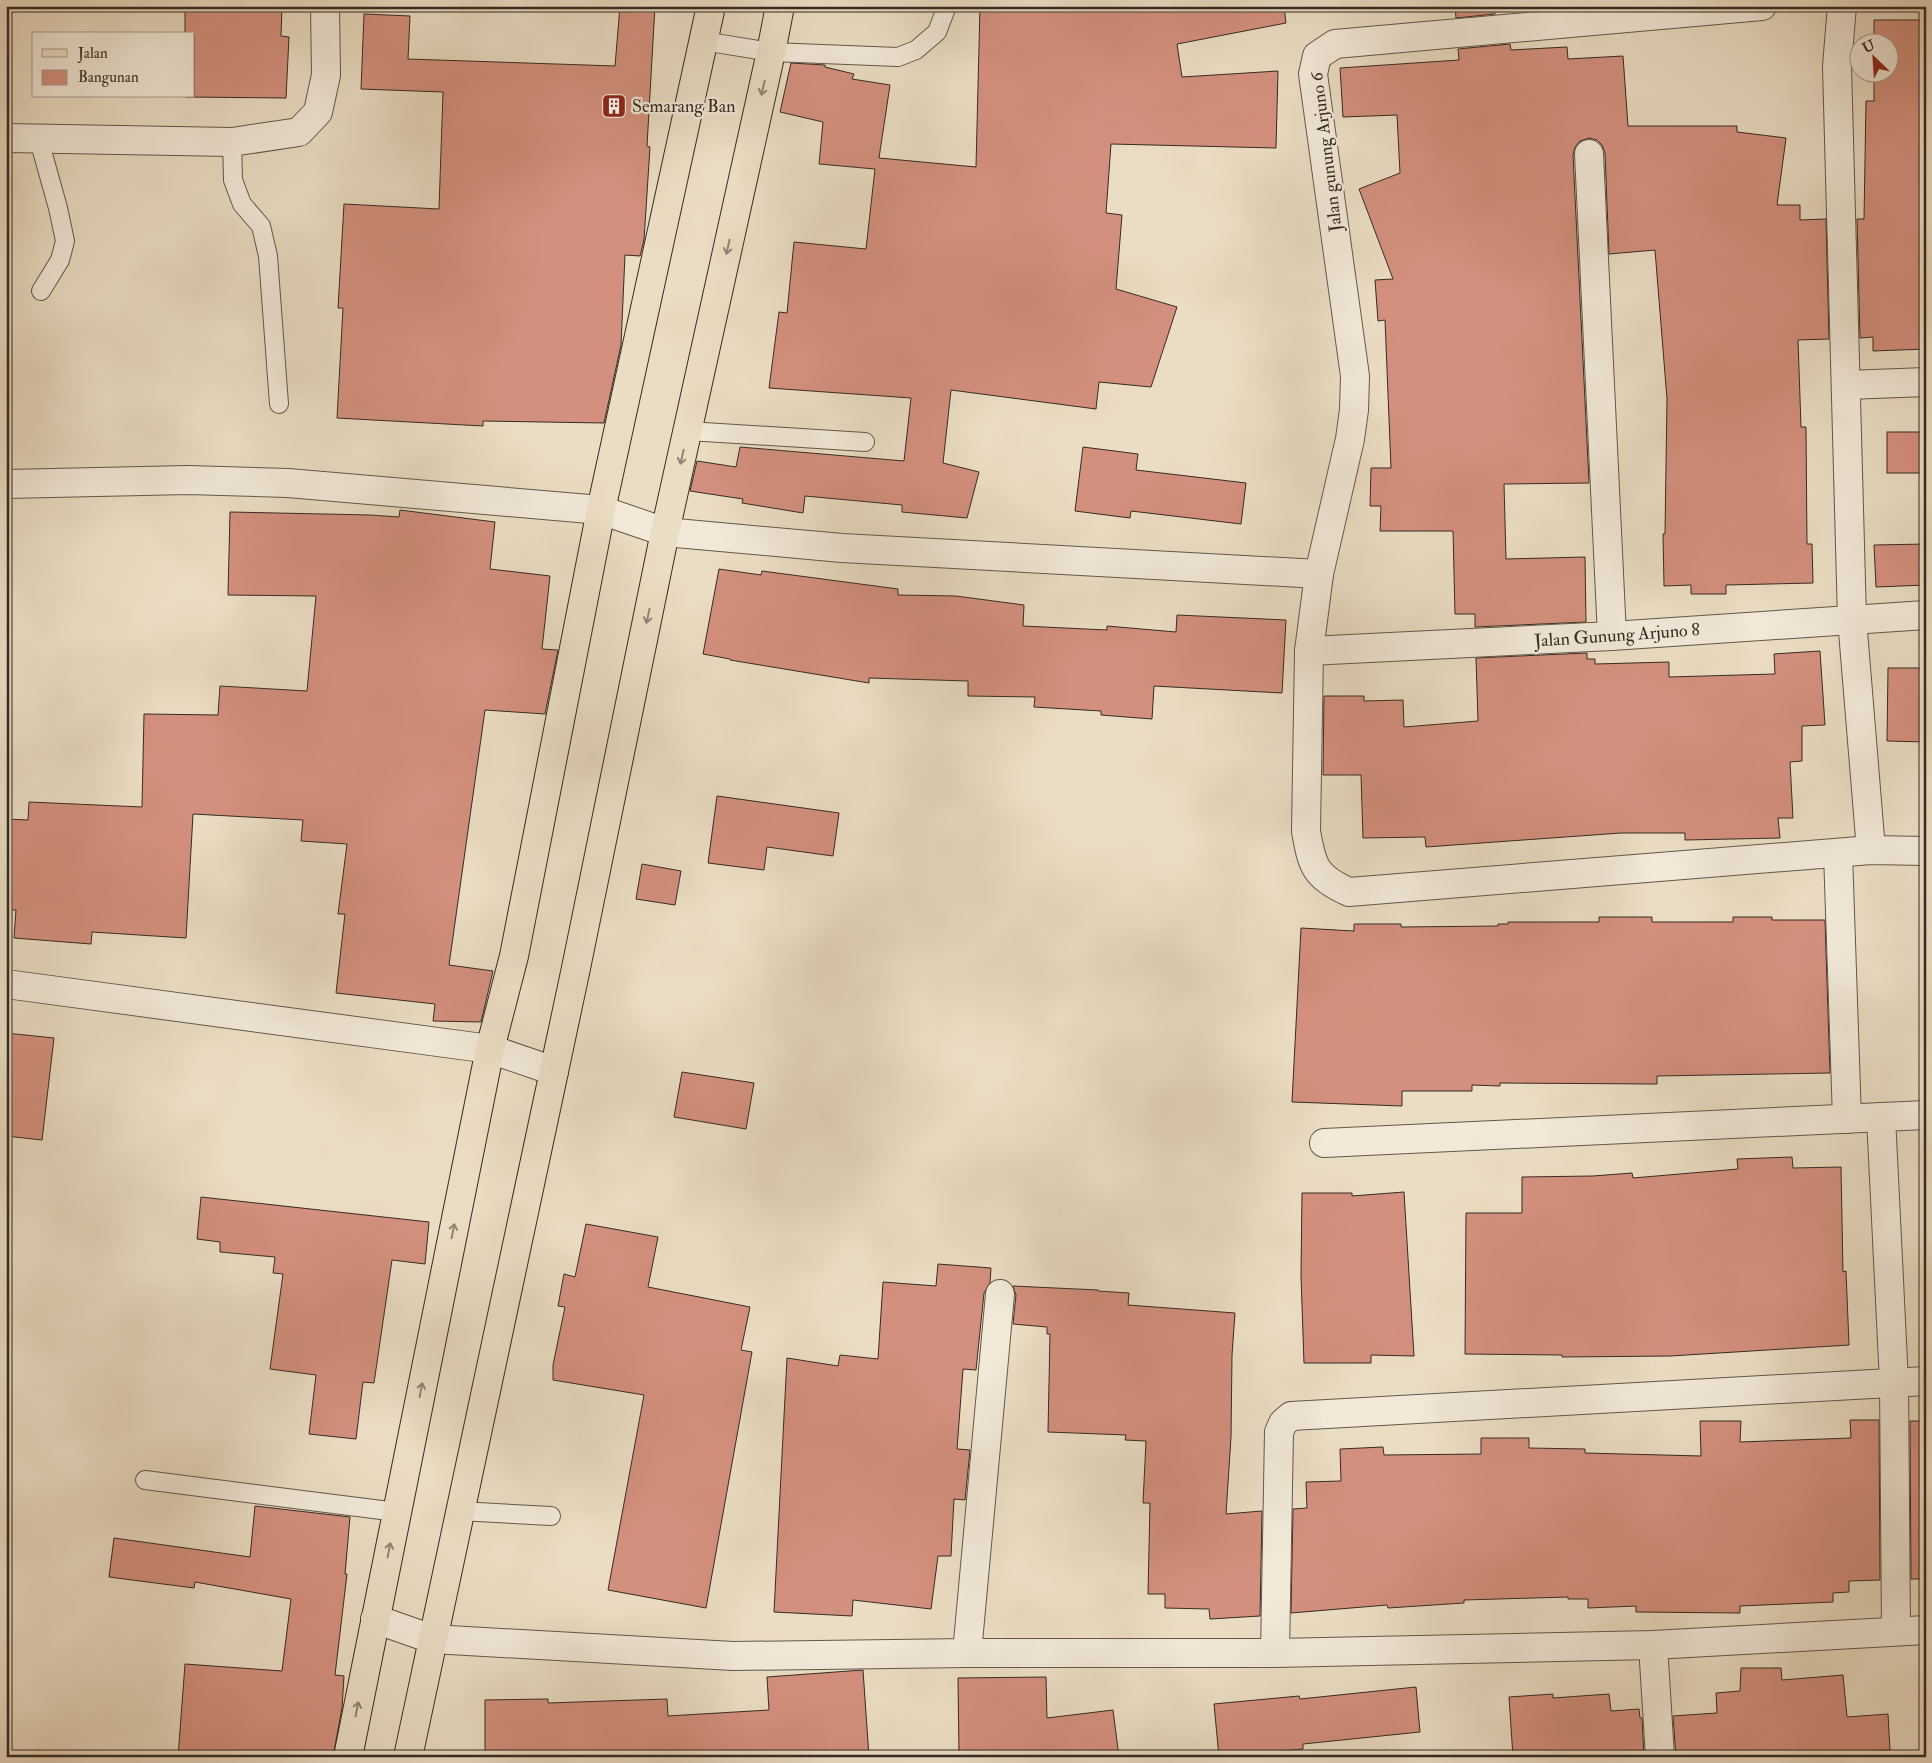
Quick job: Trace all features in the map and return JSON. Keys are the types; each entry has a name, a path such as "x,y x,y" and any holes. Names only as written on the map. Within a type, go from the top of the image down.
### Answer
{"main road":[{"path":"348,1757 490,1049 514,956 601,510 711,6"},
{"path":"408,1757 554,1071 665,532 780,6"}],"street":[{"path":"6,138 232,142 298,132 318,112 326,75 325,6"},
{"name":"Jalan gunung Arjuno 6","path":"1762,6 1335,44 1317,56 1313,74 1355,376 1354,410 1350,439 1319,574 1309,651 1306,831 1311,858 1318,871 1329,883 1349,892 1871,850 1926,851"},
{"path":"1842,6 1837,66 1852,619 1871,850"},
{"path":"1589,154 1612,636"},
{"path":"1847,385 1926,382"},
{"path":"6,484 188,480 288,484 601,510 665,532 842,548 1319,574"},
{"name":"Jalan Gunung Arjuno 8","path":"1309,651 1612,636 1926,615"},
{"path":"1838,853 1848,1118"},
{"path":"6,984 490,1049 554,1071"},
{"path":"1324,1143 1926,1115"},
{"path":"1880,1117 1894,1382 1896,1631"},
{"path":"967,1653 1000,1294"},
{"path":"1275,1653 1279,1432 1283,1423 1291,1416 1926,1381"},
{"path":"375,1619 432,1638 733,1656 967,1653 1275,1653 1652,1645 1926,1630"},
{"path":"1652,1645 1660,1757"}],"lane":[{"path":"703,41 771,52 898,58 916,50 937,32 947,6"},
{"path":"39,140 58,208 64,241 60,260 41,291"},
{"path":"232,142 233,180 242,204 260,226 268,256 279,404"},
{"path":"688,431 865,442"},
{"path":"145,1480 396,1512"},
{"path":"459,1511 552,1516"}],"building":[{"path":"185,6 282,6 281,36 289,37 286,98 195,97 195,32 185,32"},
{"path":"620,6 655,6 647,146 650,147 644,240 640,256 625,255 621,345 604,423 483,421 483,426 337,418 343,308 338,308 344,204 439,209 443,92 361,89 364,14 410,16 408,59 615,66"},
{"path":"980,6 1284,6 1286,23 1177,44 1182,77 1278,71 1276,148 1111,144 1106,213 1122,215 1116,289 1177,307 1151,387 1099,382 1096,409 951,390 943,463 979,472 967,518 902,512 902,505 805,496 803,513 742,503 743,499 690,491 697,461 736,467 740,447 904,461 911,398 769,388 779,312 787,313 794,242 866,249 875,169 819,164 823,122 780,112 791,63 825,65 825,67 854,74 852,79 890,85 879,158 976,167"},
{"path":"1455,6 1495,6 1495,14 1456,18"},
{"path":"1874,20 1926,20 1926,72 1920,130 1926,130 1926,349 1873,351 1873,337 1860,338 1857,219 1864,219 1866,101 1874,101 1874,82 1900,82 1900,32 1874,32"},
{"path":"1510,44 1511,50 1567,47 1568,59 1623,56 1628,126 1737,126 1737,132 1786,138 1777,205 1800,205 1800,220 1826,219 1829,339 1798,340 1801,427 1806,427 1807,544 1812,544 1813,583 1726,585 1726,594 1691,594 1691,585 1664,586 1663,534 1665,534 1667,399 1655,250 1609,254 1605,153 1602,145 1597,140 1589,138 1580,141 1575,147 1573,155 1589,483 1504,484 1506,559 1585,557 1586,622 1475,627 1475,614 1455,614 1453,531 1380,531 1381,506 1370,506 1371,468 1391,468 1385,320 1378,321 1375,280 1393,279 1359,189 1400,173 1397,115 1343,117 1340,68 1459,60 1458,49"},
{"path":"1887,432 1926,432 1926,473 1887,473"},
{"path":"1083,447 1138,454 1136,470 1246,483 1241,524 1131,511 1130,518 1075,511"},
{"path":"400,510 495,522 490,569 550,576 542,649 558,650 545,714 485,710 449,965 493,971 481,1022 433,1021 435,1004 336,993 345,914 338,914 347,844 301,841 303,820 193,814 186,938 92,932 91,944 14,938 16,910 6,910 6,819 28,820 29,802 142,807 144,714 218,715 220,686 307,691 316,596 228,595 230,512 399,517"},
{"path":"1926,544 1926,585 1876,587 1874,545"},
{"path":"719,569 761,575 762,571 898,589 898,595 956,596 1024,605 1023,626 1107,630 1107,626 1176,632 1177,615 1286,620 1282,693 1154,686 1152,719 1101,715 1101,711 1034,707 1035,697 968,696 968,681 869,678 869,683 730,660 703,654"},
{"path":"1820,651 1825,725 1802,726 1802,761 1790,762 1793,818 1778,818 1780,838 1685,840 1685,833 1621,833 1426,847 1425,837 1363,838 1361,775 1323,775 1324,696 1364,696 1364,701 1403,700 1404,727 1478,721 1476,658 1587,653 1587,659 1595,659 1595,664 1669,662 1669,677 1775,674 1774,654"},
{"path":"1888,668 1926,668 1926,742 1887,741"},
{"path":"717,796 839,813 833,856 767,847 764,870 708,863"},
{"path":"642,864 681,871 675,905 636,899"},
{"path":"1599,917 1652,917 1652,922 1733,922 1733,917 1772,917 1772,920 1825,920 1830,1073 1657,1076 1657,1084 1500,1083 1500,1086 1472,1085 1472,1091 1402,1091 1402,1106 1292,1102 1301,928 1354,931 1354,924 1401,924 1401,927 1498,926 1498,924 1508,924 1508,922 1599,922"},
{"path":"6,1033 54,1038 42,1140 6,1136"},
{"path":"682,1072 754,1083 746,1129 674,1117"},
{"path":"1792,1157 1793,1168 1841,1167 1843,1272 1846,1271 1849,1345 1670,1356 1562,1357 1562,1355 1465,1354 1466,1213 1522,1213 1522,1177 1593,1176 1632,1173 1633,1178 1738,1169 1737,1159"},
{"path":"1404,1192 1414,1356 1371,1355 1371,1363 1304,1363 1301,1276 1302,1193 1352,1193 1352,1196"},
{"path":"201,1197 429,1222 425,1264 392,1260 374,1383 363,1382 356,1439 309,1434 316,1375 270,1369 283,1274 273,1273 275,1257 220,1252 220,1242 197,1239"},
{"path":"586,1224 658,1237 648,1287 750,1307 741,1350 752,1352 706,1608 608,1590 644,1395 553,1380 553,1365 565,1307 558,1306 564,1274 575,1277"},
{"path":"938,1264 991,1268 990,1283 984,1293 976,1370 963,1369 957,1449 970,1450 965,1500 954,1499 951,1556 938,1556 931,1609 853,1600 852,1616 774,1612 787,1358 838,1366 840,1355 878,1359 883,1282 936,1286"},
{"path":"1013,1286 1129,1293 1128,1305 1235,1313 1232,1355 1231,1437 1226,1514 1262,1511 1260,1616 1210,1619 1209,1609 1165,1608 1165,1594 1148,1594 1150,1503 1143,1503 1146,1441 1125,1440 1126,1435 1048,1432 1050,1334 1047,1334 1047,1327 1013,1324 1016,1295"},
{"path":"1850,1420 1879,1420 1880,1580 1849,1581 1849,1592 1833,1593 1833,1602 1740,1606 1740,1613 1636,1612 1636,1606 1588,1608 1588,1599 1568,1599 1568,1597 1464,1600 1464,1603 1388,1608 1387,1605 1291,1613 1293,1509 1307,1508 1306,1482 1341,1481 1340,1449 1383,1447 1384,1455 1481,1454 1481,1438 1529,1438 1529,1448 1585,1449 1585,1453 1701,1456 1700,1421 1741,1421 1740,1442 1851,1438"},
{"path":"1910,1421 1926,1421 1926,1579 1911,1579"},
{"path":"255,1506 350,1517 345,1574 347,1574 335,1675 344,1676 342,1708 333,1757 178,1757 185,1664 282,1671 291,1599 195,1582 194,1588 109,1577 114,1538 250,1557"},
{"path":"1741,1668 1781,1668 1782,1680 1843,1675 1847,1717 1888,1714 1890,1750 1806,1757 1676,1757 1673,1716 1717,1713 1716,1693 1740,1691"},
{"path":"863,1670 869,1757 485,1756 485,1700 548,1699 548,1703 667,1699 668,1716 769,1710 767,1677"},
{"path":"1046,1677 1047,1718 1113,1710 1119,1757 1058,1757 1057,1752 959,1753 958,1678"},
{"path":"1416,1687 1420,1732 1303,1744 1303,1749 1219,1757 1214,1704 1299,1696 1300,1699"},
{"path":"1553,1694 1553,1698 1609,1694 1611,1711 1639,1709 1640,1718 1642,1718 1644,1757 1513,1757 1509,1697"}],"place":[{"name":"Semarang Ban","path":"614,106"}]}
